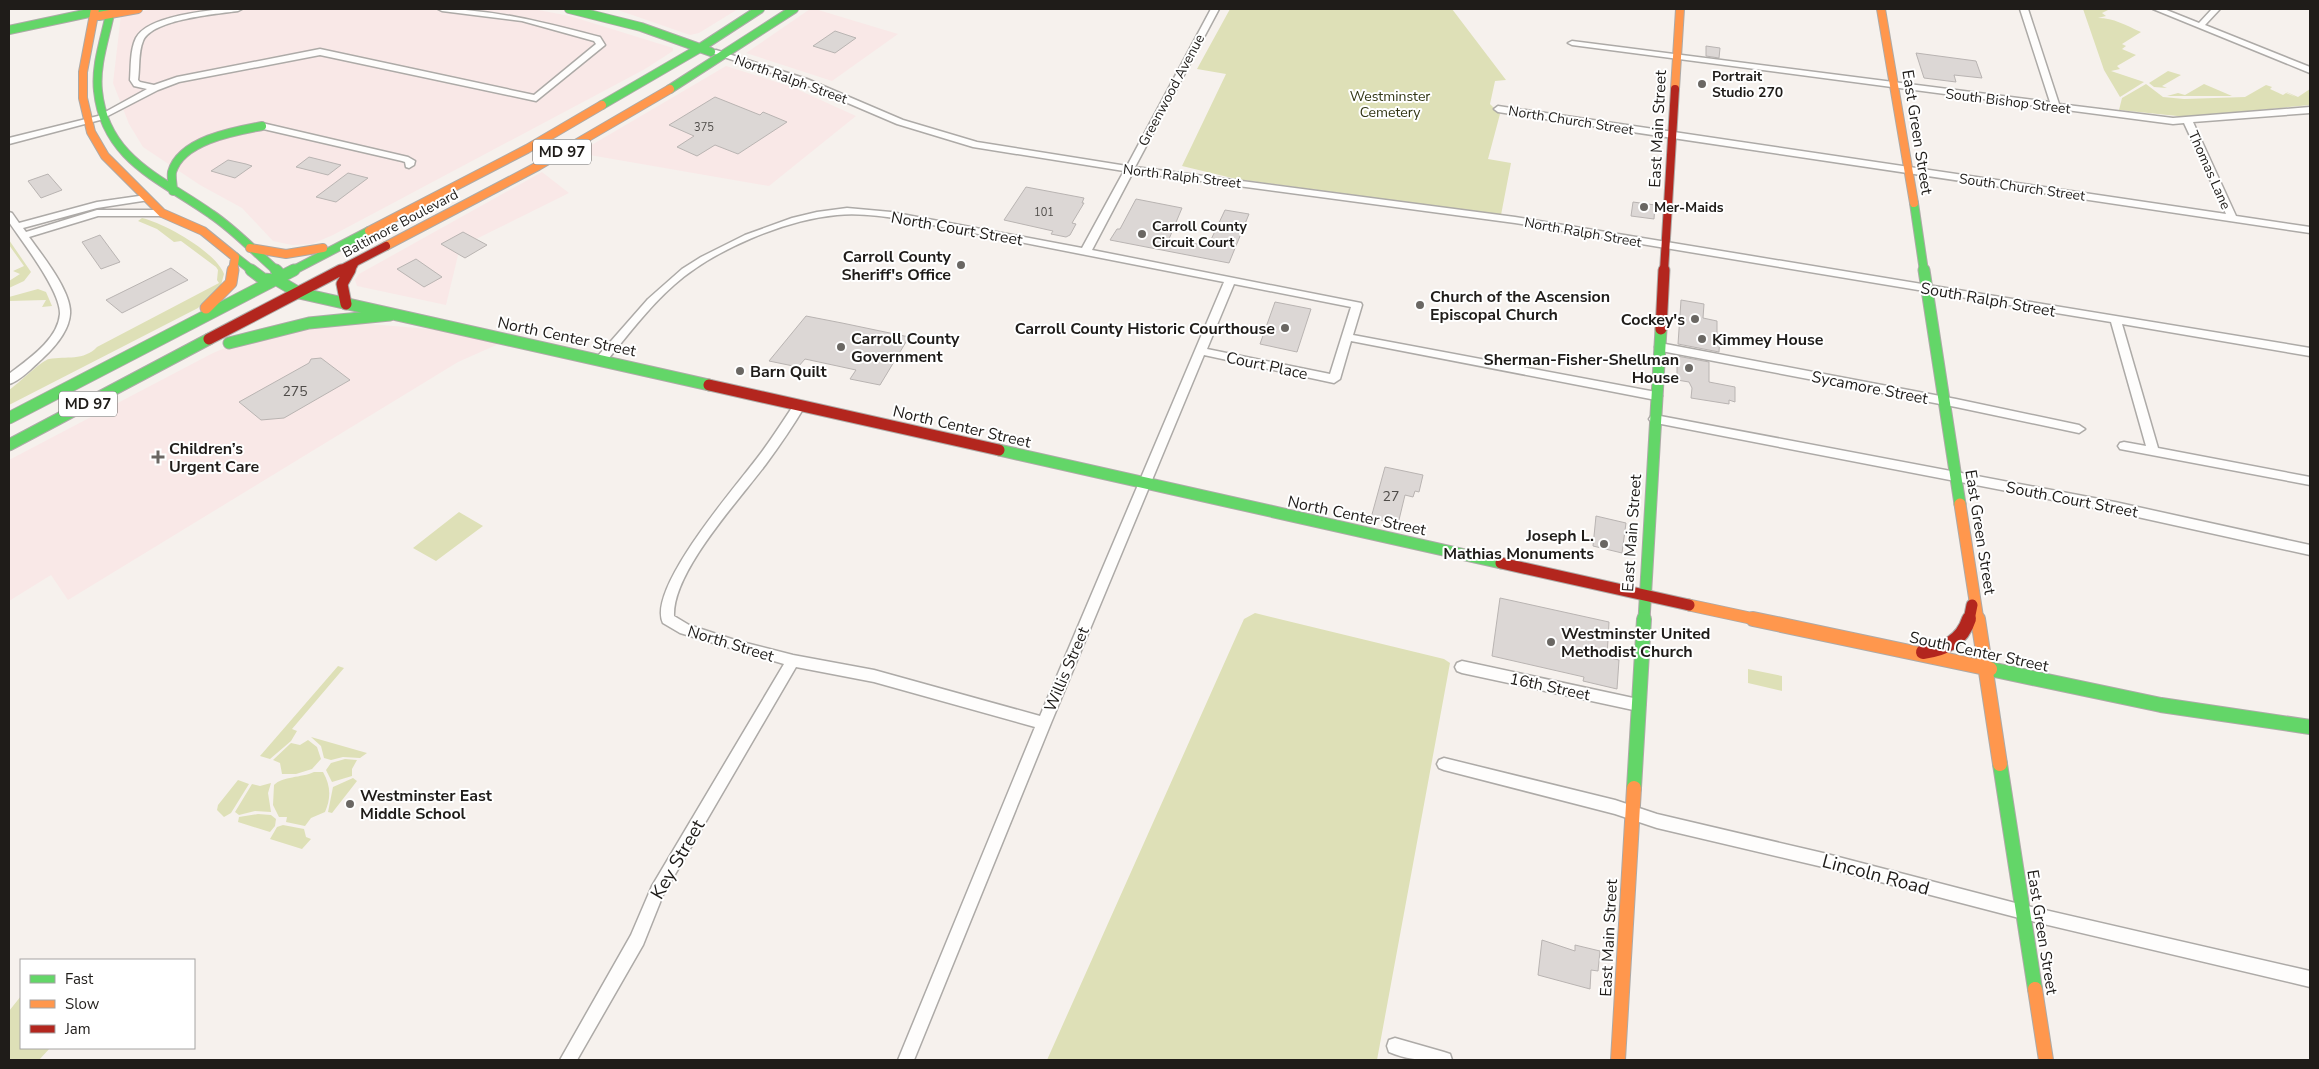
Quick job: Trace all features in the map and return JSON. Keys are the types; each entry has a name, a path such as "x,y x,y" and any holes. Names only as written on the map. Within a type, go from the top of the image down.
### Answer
{"main road":[{"path":"9,30 95,12 138,9"},
{"path":"569,9 591,15 604,16 687,42 706,50"},
{"name":"Baltimore Boulevard","path":"9,418 527,149 706,50 760,9"},
{"name":"Baltimore Boulevard","path":"9,445 299,294 581,142 724,56 794,9"},
{"name":"East Main Street","path":"1618,1060 1631,812 1674,136 1680,9"},
{"name":"East Green Street","path":"1881,9 1909,171 2046,1060"},
{"name":"North Center Street","path":"110,10 99,66 98,93 102,116 115,142 141,171 202,207 278,272 277,280"},
{"name":"North Center Street","path":"95,12 83,72 83,98 90,132 105,156 162,213 203,231 263,279 277,280 299,294 601,360 1644,596"},
{"path":"173,191 172,170 176,162 190,151 218,136 262,126"},
{"path":"146,198 202,207"},
{"path":"250,248 286,254 347,243"},
{"path":"198,320 208,305 222,294 231,283 235,258"},
{"path":"346,304 342,284 354,264"},
{"path":"9,432 246,308 273,290 277,280"},
{"path":"168,362 261,332 330,319 390,315"},
{"path":"1906,652 1938,651 1957,642 1967,629 1972,584"},
{"name":"South Center Street","path":"1644,596 2161,705 2310,727"}],"street":[{"path":"155,88 137,84 134,80 139,40 144,33 169,21 238,9"},
{"path":"102,116 155,88 186,79 320,52 536,98 601,45 597,39 522,19 473,10 442,9"},
{"name":"Greenwood Avenue","path":"1086,252 1128,169 1215,9"},
{"path":"2024,9 2056,107"},
{"path":"2157,9 2310,70"},
{"path":"2200,26 2216,9"},
{"name":"South Bishop Street","path":"1572,43 2056,107 2188,121 2310,110"},
{"name":"North Ralph Street","path":"706,50 804,81 900,122 976,145 1128,169 1416,206 1666,246"},
{"path":"9,141 136,107 170,90 186,79"},
{"name":"North Church Street","path":"1498,109 1674,136"},
{"name":"Thomas Lane","path":"2188,121 2232,218"},
{"path":"262,126 405,159 410,161 409,165"},
{"name":"South Church Street","path":"1674,136 2310,230"},
{"path":"19,231 84,206 125,199 146,198"},
{"name":"North Court Street","path":"601,360 658,295 683,272 718,252 782,225 812,216 851,211 901,216 1357,305 1347,337"},
{"path":"19,231 97,213 162,213"},
{"path":"9,215 60,292 63,299 64,315 61,326 49,344 9,380"},
{"name":"South Ralph Street","path":"1666,246 2310,352"},
{"name":"Willis Street","path":"906,1060 1044,723 1146,484 1230,280"},
{"path":"2116,321 2153,452"},
{"path":"1347,337 1656,396"},
{"name":"Court Place","path":"1201,351 1334,379 1347,337"},
{"name":"Sycamore Street","path":"1660,347 1944,401 2079,429"},
{"name":"North Street","path":"799,406 688,559 667,602 666,610 671,622 685,629 793,661 874,676 1044,723"},
{"name":"South Court Street","path":"1655,419 1955,475 2115,507 2310,550"},
{"path":"2124,446 2310,481"},
{"name":"Key Street","path":"568,1060 637,940 657,891 793,661"},
{"name":"16th Street","path":"1462,667 1638,705"},
{"name":"Lincoln Road","path":"1444,764 1631,812 1657,821 1823,860 2023,912 2062,919 2310,979"},
{"path":"1395,1046 1444,1060"}],"shaded area":[{"path":"154,9 533,9 570,16 673,48 673,51 645,69 333,235 312,244 292,245 273,241 242,208 200,185 143,147 129,124 113,83 121,15"},
{"path":"615,9 738,9 699,33 690,35"},
{"path":"810,9 898,34 832,81 746,53"},
{"path":"726,66 792,87 856,116 769,186 578,153"},
{"path":"542,172 569,193 460,247 446,305 357,286 355,280 359,274"},
{"path":"335,321 476,333 503,342 458,362 68,600 51,575 9,601 9,460 213,353 252,337"}],"green space":[{"name":"Westminster Cemetery","path":"1230,9 1452,9 1506,80 1495,81 1490,104 1500,114 1488,159 1511,163 1501,215 1236,179 1182,166 1226,74 1197,69"},
{"path":"2083,9 2110,9 2102,13 2106,16 2098,18 2125,24 2141,32 2122,44 2126,46 2122,49 2136,55 2117,66 2120,69 2111,71 2144,82 2120,97 2104,70"},
{"path":"2168,71 2181,75 2162,86 2167,88 2154,87 2149,83"},
{"path":"2146,84 2163,97 2184,99 2245,97 2266,85 2283,95 2286,93 2296,97 2284,91 2298,97 2310,89 2310,105 2187,117 2119,110 2122,98"},
{"path":"2204,84 2232,96 2167,96 2178,93 2185,95"},
{"path":"142,218 176,232 211,257 224,274 221,285 198,308 9,405 9,390 45,361 86,354 219,283 216,267 181,241 174,242 157,229 138,221"},
{"path":"9,240 31,272 24,281 9,288 9,281 20,274 13,271 24,266 9,245"},
{"path":"38,289 46,292 52,306 42,307 46,300 9,301 9,297"},
{"path":"459,512 483,526 436,561 413,548"},
{"path":"1255,613 1444,659 1450,663 1377,1060 1047,1060 1244,619"},
{"path":"338,666 344,668 292,729 297,731 291,741 270,759 260,756"},
{"path":"1748,669 1782,676 1782,691 1748,683"},
{"path":"311,737 367,753 360,758 343,757 331,760 324,758 321,746"},
{"path":"308,740 317,747 321,759 312,769 296,774 282,774 280,763 273,760 291,743 300,745"},
{"path":"345,759 357,760 352,769 352,776 332,782 326,770 331,763"},
{"path":"314,772 323,772 328,782 329,797 325,812 311,818 305,826 286,822 287,817 279,817 273,805 274,785 282,780"},
{"path":"353,778 357,781 332,813 328,812 333,787"},
{"path":"238,780 249,784 231,813 224,817 217,810 218,805"},
{"path":"271,783 268,793 271,812 255,811 239,815 235,812 252,784 260,786"},
{"path":"258,814 271,815 276,819 275,826 270,832 238,822 239,817"},
{"path":"283,825 304,829 306,837 311,839 302,849 270,839 277,827"},
{"path":"20,997 20,1049 49,1049 39,1060 9,1060 9,1011"}],"building":[{"path":"835,31 856,38 835,53 813,46"},
{"path":"1706,46 1720,48 1719,58 1706,56"},
{"path":"1916,53 1976,61 1982,78 1954,75 1956,82 1924,78"},
{"path":"715,97 760,115 763,112 787,122 738,154 715,145 697,156 677,147 694,136 669,125"},
{"path":"309,157 341,165 328,175 296,167"},
{"path":"228,160 252,166 235,178 211,171"},
{"path":"348,173 368,178 336,202 316,197"},
{"path":"48,174 62,190 41,198 28,181"},
{"path":"1026,187 1084,198 1082,203 1084,203 1072,223 1076,224 1070,235 1066,237 1051,234 1053,231 1004,220"},
{"name":"Carroll County Circuit Court","path":"1136,199 1182,208 1169,239 1208,246 1225,210 1249,214 1229,263 1110,240 1117,229 1120,229"},
{"path":"1633,202 1655,205 1654,219 1631,216"},
{"path":"463,232 487,245 465,258 441,244"},
{"path":"100,235 120,262 101,269 82,242"},
{"path":"416,259 442,277 424,287 397,269"},
{"path":"171,268 188,280 122,313 106,300"},
{"path":"1681,300 1704,304 1703,318 1717,321 1717,334 1720,334 1719,352 1678,344"},
{"name":"Carroll County Historic Courthouse","path":"1275,302 1311,309 1297,352 1260,344"},
{"name":"Carroll County Government","path":"806,316 909,337 880,385 850,379 856,370 805,359 798,367 769,361"},
{"path":"1677,356 1709,362 1709,382 1735,387 1735,402 1729,400 1729,404 1691,398 1692,388 1689,382 1677,380"},
{"path":"321,358 350,380 284,418 261,420 239,402 309,363 311,359"},
{"path":"1385,467 1423,475 1419,492 1415,491 1413,497 1405,495 1398,524 1371,518"},
{"path":"1596,516 1626,523 1622,553 1593,546"},
{"name":"Westminster United Methodist Church","path":"1500,598 1609,622 1607,657 1619,660 1617,689 1583,681 1584,677 1492,656"},
{"path":"1542,940 1575,951 1575,945 1600,951 1598,971 1591,970 1590,989 1538,975"}],"traffic: fast":[{"path":"111,9 98,71 98,92 103,116 112,136 124,152 139,166 212,214 229,228 278,272 277,280"},
{"path":"569,9 641,27 711,52"},
{"path":"602,105 700,48 760,9"},
{"path":"670,89 794,9"},
{"path":"9,30 103,10"},
{"path":"173,191 172,172 177,161 185,152 210,139 262,126"},
{"path":"1914,203 1960,504"},
{"path":"9,418 369,231"},
{"path":"235,257 263,279 277,280 299,293 709,385"},
{"path":"229,343 269,331 309,323 390,315"},
{"path":"1634,788 1661,329"},
{"path":"9,445 209,339"},
{"path":"999,450 1501,563"},
{"path":"1990,669 2161,705 2310,727"},
{"path":"2000,764 2035,989"}],"traffic: slow":[{"path":"95,9 83,72 83,98 91,132 105,156 162,213 203,231 235,257"},
{"path":"99,16 138,9"},
{"path":"1675,89 1680,9"},
{"path":"1881,9 1914,203"},
{"path":"386,246 538,166 670,89"},
{"path":"369,231 527,149 602,105"},
{"path":"250,248 286,254 323,248"},
{"path":"206,308 231,283 235,258"},
{"path":"1960,504 2000,764"},
{"path":"1689,605 1990,669"},
{"path":"1618,1060 1634,788"},
{"path":"2035,989 2046,1060"}],"traffic: jam":[{"path":"1661,329 1675,89"},
{"path":"209,339 386,246"},
{"path":"346,304 342,284 354,264"},
{"path":"709,385 999,450"},
{"path":"1501,563 1689,605"},
{"path":"1923,652 1943,648 1958,639 1967,624 1972,605"}],"place":[{"name":"Portrait Studio 270","path":"1702,84"},
{"name":"Mer-Maids","path":"1644,207"},
{"name":"Carroll County Circuit Court","path":"1142,234"},
{"name":"Carroll County Sheriff's Office","path":"961,265"},
{"name":"Church of the Ascension Episcopal Church","path":"1420,305"},
{"name":"Cockey's","path":"1695,319"},
{"name":"Carroll County Historic Courthouse","path":"1285,328"},
{"name":"Kimmey House","path":"1702,339"},
{"name":"Carroll County Government","path":"841,347"},
{"name":"Sherman-Fisher-Shellman House","path":"1689,368"},
{"name":"Barn Quilt","path":"740,371"},
{"name":"Children’s Urgent Care","path":"158,457"},
{"name":"Joseph L. Mathias Monuments","path":"1604,544"},
{"name":"Westminster United Methodist Church","path":"1551,642"},
{"name":"Westminster East Middle School","path":"350,804"}]}
